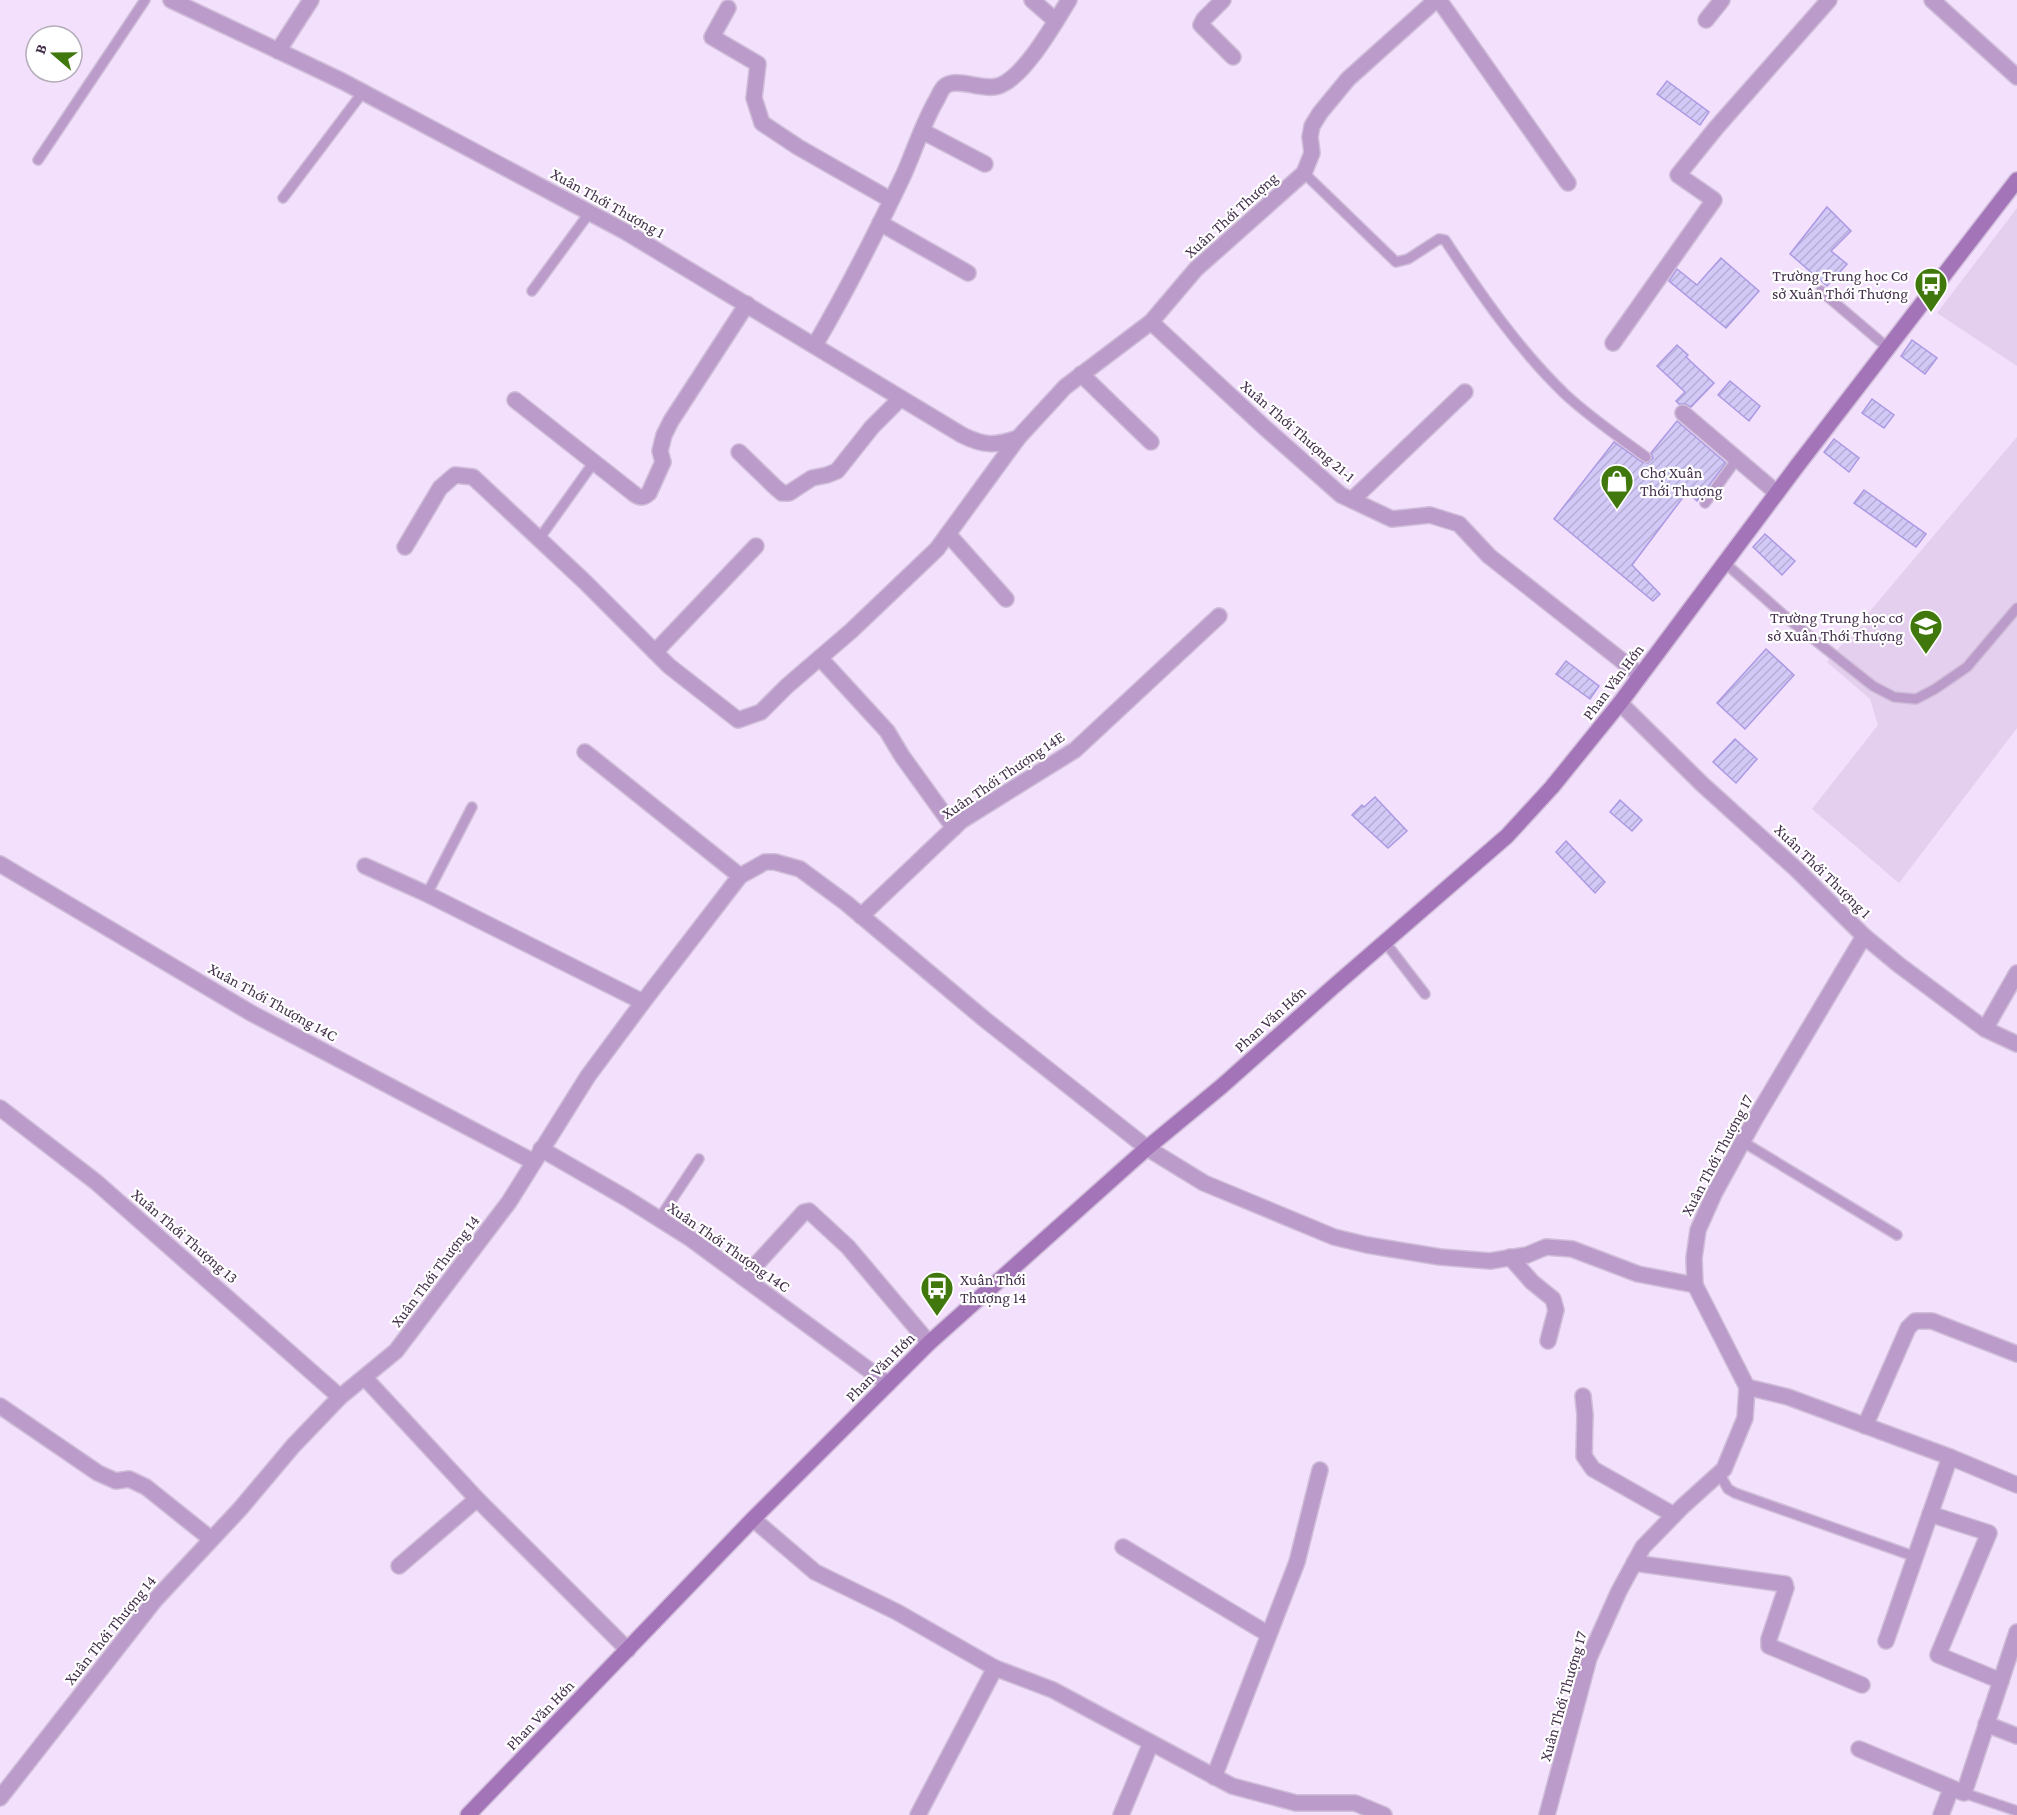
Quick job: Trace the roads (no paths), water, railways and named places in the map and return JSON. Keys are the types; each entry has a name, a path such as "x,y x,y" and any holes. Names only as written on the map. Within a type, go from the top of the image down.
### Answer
{"main road":[{"name":"Phan Văn Hớn","path":"468,1815 753,1519 929,1343 1147,1148 1222,1086 1507,836 1552,787 1620,703 1777,493 2017,180"}],"street":[{"name":"Xuân Thới Thượng 1","path":"171,0 363,92 590,212 815,345 900,399 974,441 999,444 1018,438"},
{"path":"278,51 311,0"},
{"path":"1032,0 1056,21"},
{"path":"815,345 847,290 891,200 930,110 944,87 954,82 988,88 1000,86 1017,75 1069,0"},
{"path":"1222,0 1201,25 1233,57"},
{"path":"1304,173 1312,153 1311,132 1320,113 1348,79 1438,0 1568,183"},
{"path":"1706,20 1722,0"},
{"path":"1613,343 1714,200 1678,175 1716,128 1829,0"},
{"path":"1932,0 2017,76"},
{"path":"728,8 712,37 758,64 754,98 762,123 798,147 891,200"},
{"path":"921,131 985,164"},
{"name":"Xuân Thới Thượng","path":"656,652 669,666 738,720 762,712 787,686 851,631 937,549 1018,438 1065,387 1151,322 1196,269 1304,173"},
{"path":"880,223 968,273"},
{"path":"515,400 639,497 645,496 649,493 663,462 660,451 671,421 747,304"},
{"name":"Xuân Thới Thượng 21-1","path":"1151,322 1341,495 1392,519 1430,515 1459,524 1489,556 1640,675"},
{"path":"1081,374 1151,441"},
{"path":"1352,500 1465,392"},
{"path":"739,452 782,493 789,494 812,478 837,471 872,427 900,399"},
{"path":"1683,413 1777,493"},
{"path":"405,547 440,488 455,475 472,477 656,652 756,546"},
{"path":"948,534 1005,599"},
{"name":"Xuân Thới Thượng 14E","path":"861,916 961,821 1074,750 1219,616"},
{"path":"820,658 887,731 902,756 954,828"},
{"name":"Xuân Thới Thượng 1","path":"1620,703 1702,784 1796,869 1864,936 1985,1029 2017,1044"},
{"path":"585,752 740,876"},
{"name":"Xuân Thới Thượng 14","path":"0,1798 155,1600 293,1446 340,1397 396,1351 419,1323 498,1217 588,1076 643,1002 740,876 765,862 775,862 800,869 861,916 992,1026 1147,1148 1204,1183 1334,1237 1440,1257 1490,1260 1527,1255 1546,1247 1572,1249 1638,1274 1695,1285"},
{"name":"Xuân Thới Thượng 14C","path":"0,864 251,1013 538,1155 659,1219 691,1239 888,1384"},
{"path":"365,866 427,894 643,1002"},
{"name":"Xuân Thới Thượng 17","path":"1547,1815 1589,1658 1599,1632 1643,1547 1724,1469 1745,1418 1748,1387 1695,1285 1694,1258 1698,1230 1714,1194 1782,1072 1864,936"},
{"path":"1985,1029 2017,973"},
{"name":"Xuân Thới Thượng 13","path":"0,1108 96,1182 340,1397"},
{"path":"744,1278 804,1212 808,1211 848,1247 929,1343"},
{"path":"1510,1257 1532,1282 1553,1299 1556,1310 1548,1341"},
{"path":"1865,1426 1908,1328 1915,1321 1932,1321 2017,1354"},
{"path":"365,1378 477,1499 628,1650"},
{"path":"1748,1387 1788,1397 1950,1457 2017,1485"},
{"path":"1583,1396 1584,1456 1593,1469 1674,1515"},
{"path":"0,1406 98,1473 116,1481 129,1479 146,1486 211,1539"},
{"path":"1886,1641 1950,1457"},
{"path":"1214,1777 1297,1562 1320,1470"},
{"path":"399,1566 477,1499"},
{"path":"1930,1514 1989,1533 1938,1654 2001,1681"},
{"path":"753,1519 815,1572 897,1612 995,1668 1053,1690 1232,1786 1296,1803 1355,1803 1384,1815"},
{"path":"1123,1547 1268,1634"},
{"path":"1634,1563 1785,1584 1786,1588 1769,1639 1769,1646 1862,1685"},
{"path":"1941,1815 1958,1791 1986,1724 2017,1632"},
{"path":"918,1815 995,1668"},
{"path":"1986,1724 2017,1736"},
{"path":"1121,1815 1150,1743"},
{"path":"1859,1749 1958,1791"}],"lane":[{"path":"38,160 145,0"},
{"path":"283,198 363,92"},
{"path":"1304,173 1396,262 1408,259 1439,239 1445,240 1524,349 1566,394 1604,427 1646,457"},
{"path":"532,291 590,212"},
{"path":"1821,291 1888,348"},
{"path":"1705,503 1736,460"},
{"path":"539,539 594,462"},
{"path":"1725,563 1787,618 1874,686 1894,697 1916,699 1967,667 2017,608"},
{"path":"427,894 472,807"},
{"path":"1385,942 1425,994"},
{"path":"1743,1142 1897,1235"},
{"path":"659,1219 699,1159"},
{"path":"1719,1473 1728,1489 1735,1493 1916,1557"},
{"path":"1958,1791 2017,1811"}],"place":[{"name":"Trường Trung học Cơ sở Xuân Thới Thượng","path":"1931,313"},
{"name":"Chợ Xuân Thới Thượng","path":"1617,510"},
{"name":"Trường Trung học cơ sở Xuân Thới Thượng","path":"1926,655"},
{"name":"Xuân Thới Thượng 14","path":"937,1317"}]}
